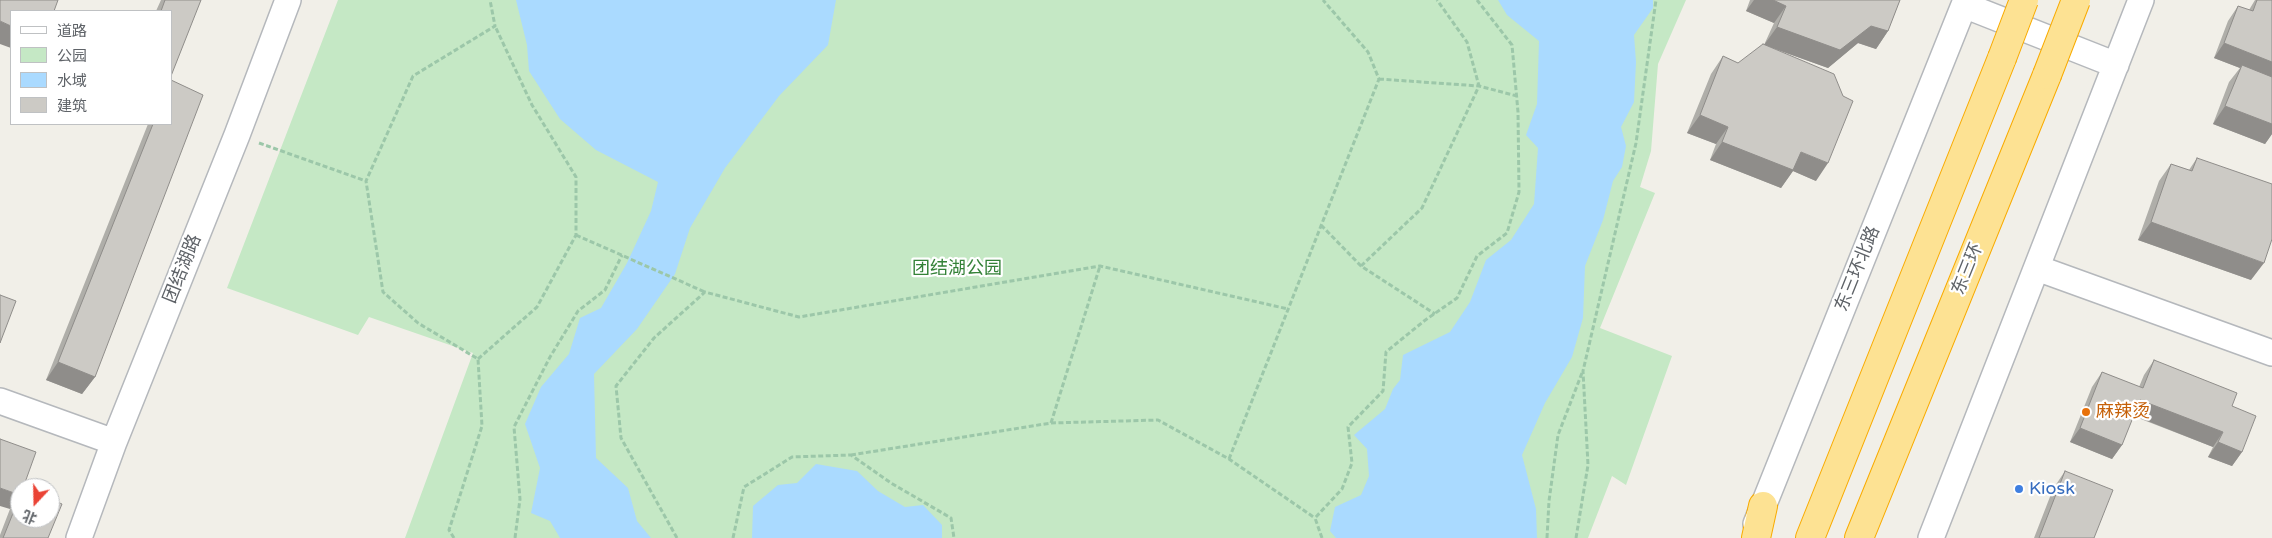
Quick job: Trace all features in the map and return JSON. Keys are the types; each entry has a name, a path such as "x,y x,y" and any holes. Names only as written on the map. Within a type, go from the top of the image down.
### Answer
{"highway":[{"path":"1810,538 2024,0"},
{"name":"东三环","path":"1860,538 2076,0"},
{"path":"1756,538 1764,506"}],"street":[{"name":"团结湖路","path":"79,538 114,442 238,135 288,0"},
{"path":"1932,538 2141,0"},
{"path":"1965,3 2116,65"},
{"name":"东三环北路","path":"1751,538 1965,3"},
{"path":"2037,268 2272,353"},
{"path":"0,401 114,442"}],"path":[{"path":"478,359 537,307 576,235 576,177 532,105 495,26 490,0"},
{"path":"1229,459 1378,79 1368,52 1323,0"},
{"path":"1361,266 1422,208 1479,86 1467,42 1437,0"},
{"path":"1315,518 1342,489 1352,463 1348,426 1383,391 1386,352 1457,298 1477,256 1507,233 1519,192 1517,96 1512,45 1477,0"},
{"path":"1547,538 1549,501 1558,435 1583,370 1636,143 1656,0"},
{"path":"478,359 418,323 383,292 366,181 413,76 495,26"},
{"path":"1378,79 1479,86 1517,96"},
{"path":"238,135 366,181"},
{"path":"1321,224 1361,266 1435,314"},
{"path":"576,235 705,292 799,318 1100,266 1288,308"},
{"path":"515,538 520,499 514,427 550,357 578,311 605,290 622,255"},
{"path":"1051,423 1100,266"},
{"path":"677,538 621,438 616,386 654,338 705,292"},
{"path":"454,538 449,530 482,426 478,359"},
{"path":"1576,538 1588,465 1583,370"},
{"path":"733,538 744,487 792,457 851,456 1051,423 1158,420 1229,459 1315,518 1322,538"},
{"path":"851,456 891,483 951,518 954,538"}],"green space":[{"name":"团结湖公园","path":"338,0 1686,0 1658,64 1651,151 1640,187 1655,193 1600,328 1672,356 1626,485 1612,476 1588,538 405,538 473,353 369,317 358,335 227,288"}],"water":[{"path":"516,0 836,0 828,45 779,96 725,168 690,228 675,274 637,329 594,374 596,458 628,488 637,521 651,538 560,538 550,521 531,513 540,468 525,424 541,387 569,354 580,318 601,308 627,263 651,211 658,182 596,150 560,119 529,71 527,45"},
{"path":"1498,0 1653,0 1653,8 1634,35 1636,62 1634,102 1621,127 1626,146 1622,167 1613,181 1603,220 1585,266 1583,318 1572,357 1545,403 1522,455 1536,509 1537,538 1336,538 1330,531 1335,507 1361,495 1369,476 1367,449 1354,435 1385,409 1393,389 1400,380 1403,355 1450,332 1470,302 1486,260 1511,240 1534,204 1538,148 1526,135 1537,104 1539,41 1507,15"},
{"path":"816,464 857,471 878,491 905,507 923,505 942,525 942,538 752,538 753,506 778,485 797,483"}],"building":[{"path":"0,0 58,0 54,10 10,10 10,26 0,21"},
{"path":"165,0 201,0 172,73 172,10 161,10"},
{"path":"1773,0 1900,0 1888,31 1871,26 1840,50 1777,27 1786,6"},
{"path":"2257,0 2272,0 2272,62 2224,43 2238,6 2253,11"},
{"path":"1763,44 1834,74 1843,96 1853,101 1828,163 1801,152 1793,170 1722,142 1728,127 1700,115 1723,56 1738,63"},
{"path":"2242,65 2272,77 2272,124 2225,106"},
{"path":"172,80 203,95 95,377 58,362 153,125 172,125"},
{"path":"2197,158 2272,184 2272,239 2264,263 2151,222 2171,164 2192,171"},
{"path":"0,295 16,301 0,343"},
{"path":"2154,360 2237,393 2232,406 2256,416 2242,452 2218,442 2223,432 2140,400 2122,445 2080,428 2102,372 2143,388"},
{"path":"0,439 36,452 27,478 10,478 10,492 0,488"},
{"path":"2065,471 2113,490 2094,538 2039,538"},
{"path":"10,521 10,528 52,528 48,538 3,538"}],"place":[{"name":"麻辣烫","path":"2086,412"},
{"name":"Kiosk","path":"2019,489"}]}
